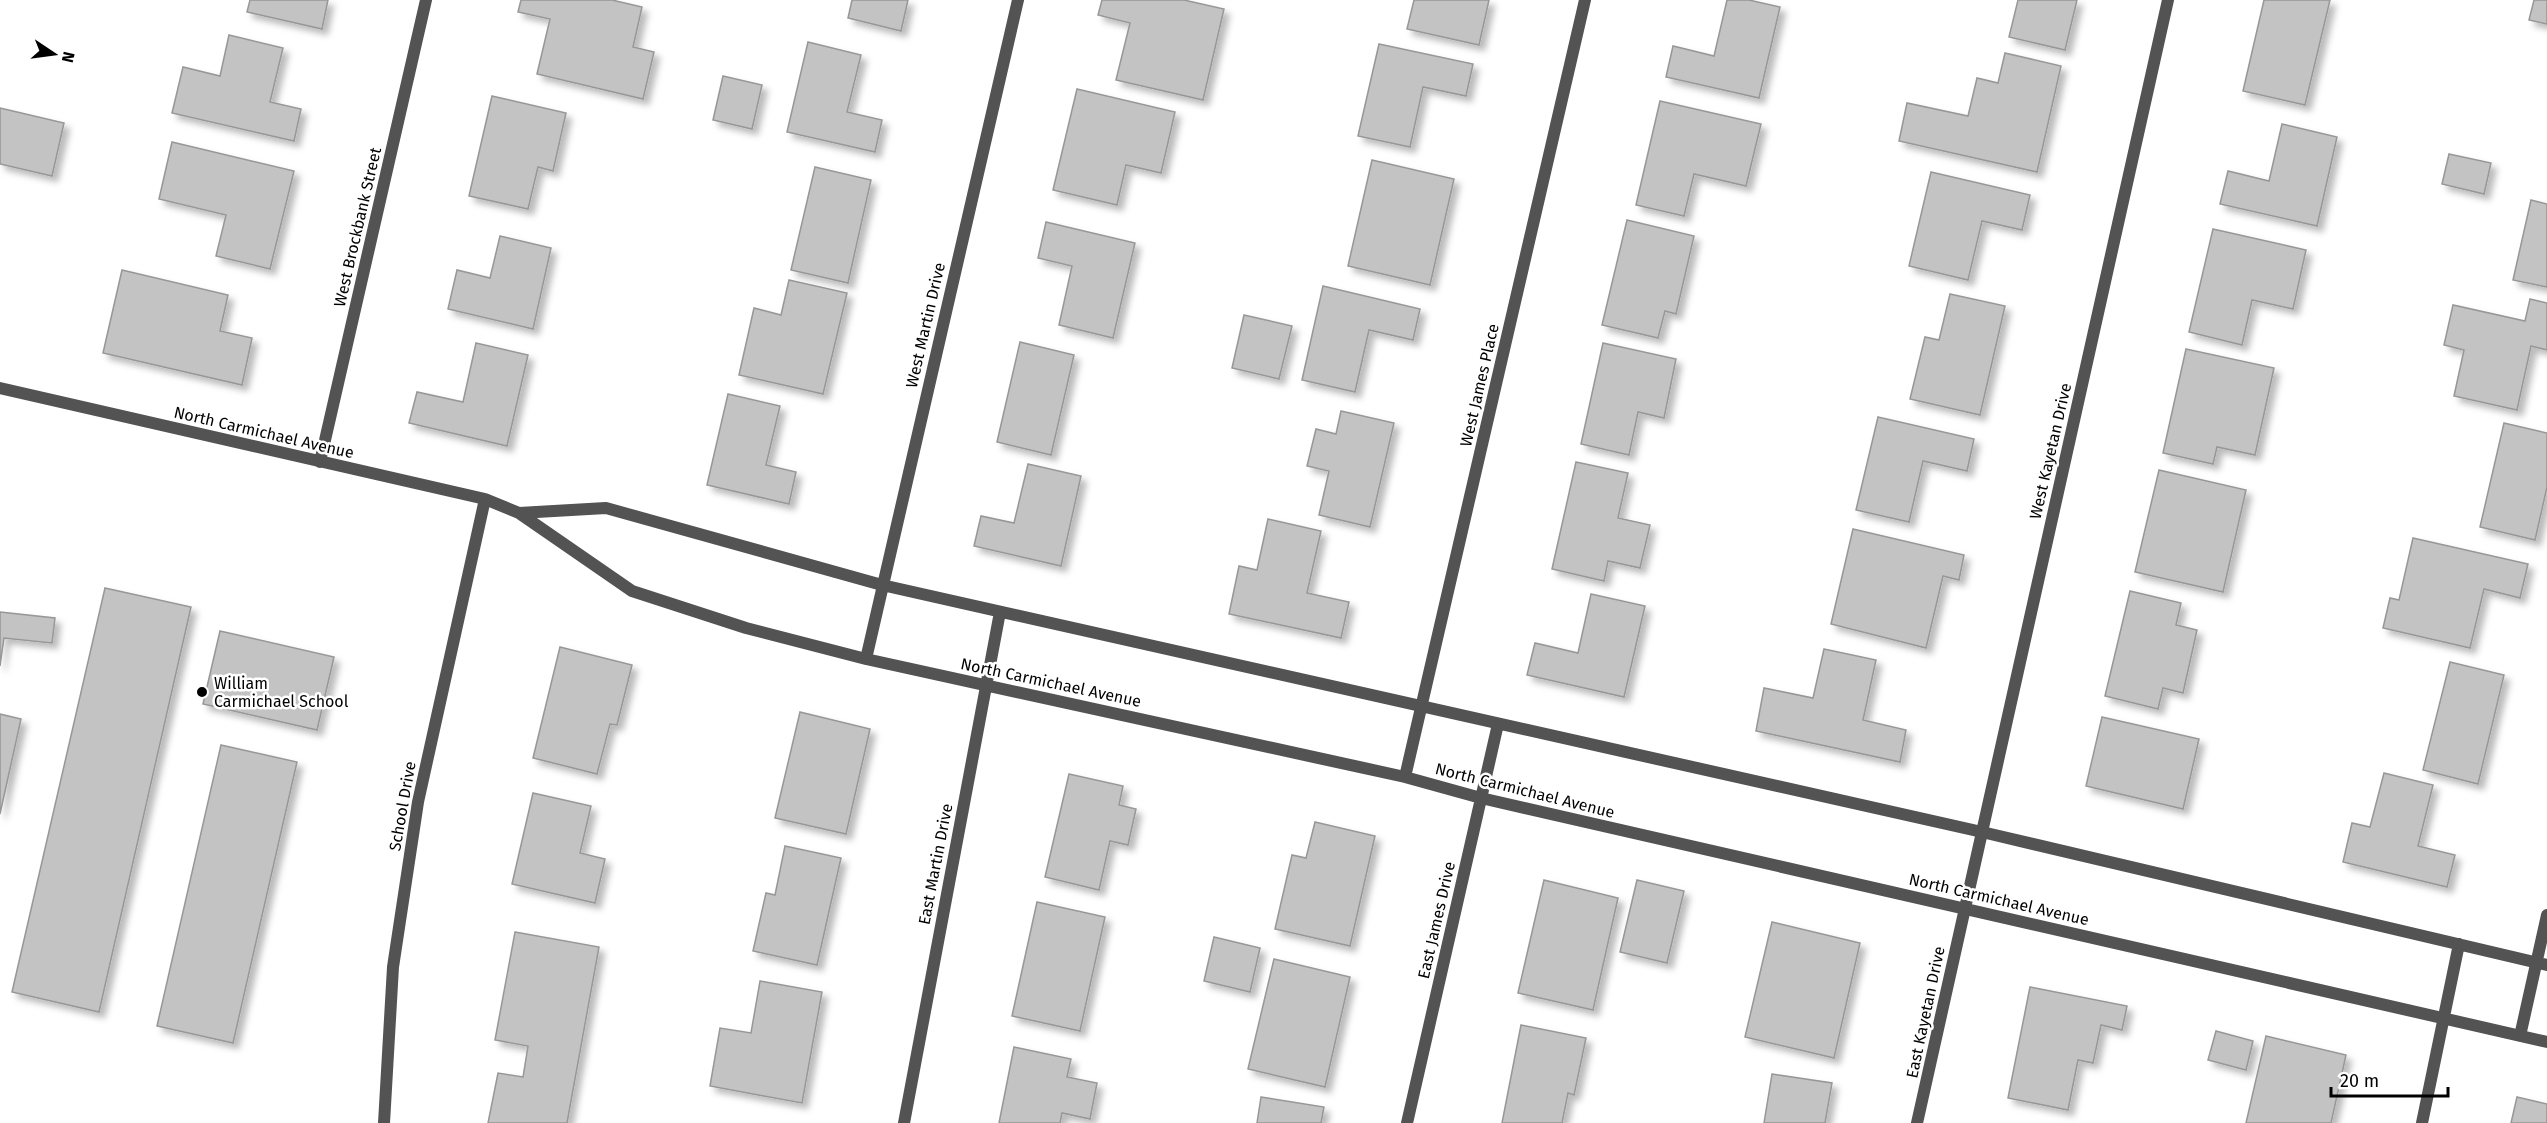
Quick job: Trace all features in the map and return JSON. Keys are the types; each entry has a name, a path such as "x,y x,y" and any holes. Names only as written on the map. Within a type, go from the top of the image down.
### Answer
{"street":[{"name":"West Brockbank Street","path":"320,462 426,0"},
{"name":"West Martin Drive","path":"866,659 1018,0"},
{"name":"West James Place","path":"1405,777 1585,0"},
{"name":"West Kayetan Drive","path":"1964,908 2168,0"},
{"name":"North Carmichael Avenue","path":"0,388 485,499 519,513 632,591 746,628 866,659 1405,777 1481,798 2547,1042"},
{"name":"School Drive","path":"384,1123 393,967 418,802 485,499"},
{"name":"North Carmichael Avenue","path":"519,513 606,508 882,585 1982,832 2542,963"},
{"name":"East Martin Drive","path":"904,1123 1000,612"},
{"name":"East James Drive","path":"1407,1123 1497,724"},
{"name":"East Kayetan Drive","path":"1917,1123 1964,908"},
{"path":"2520,1036 2542,963 2547,915"},
{"path":"2422,1123 2459,944"}],"building":[{"path":"250,0 328,0 322,29 247,12"},
{"path":"521,0 612,0 642,7 633,47 654,52 643,99 537,74 550,19 518,12"},
{"path":"852,0 908,0 901,31 848,18"},
{"path":"1102,0 1184,0 1224,9 1203,100 1116,80 1130,23 1098,15"},
{"path":"1414,0 1489,0 1479,45 1407,29"},
{"path":"1727,0 1749,0 1780,7 1759,98 1666,77 1673,46 1714,56"},
{"path":"2018,0 2077,0 2065,50 2009,37"},
{"path":"2264,0 2330,0 2305,105 2243,91"},
{"path":"2534,0 2547,0 2547,24 2529,20"},
{"path":"229,35 283,48 270,102 301,109 294,141 172,113 183,67 220,76"},
{"path":"808,42 861,55 847,112 882,120 875,152 787,132"},
{"path":"1379,44 1473,64 1466,96 1423,87 1410,147 1358,136"},
{"path":"2005,53 2061,66 2037,172 1899,141 1907,103 1968,116 1977,78 1998,83"},
{"path":"723,76 762,85 752,129 713,120"},
{"path":"1077,89 1175,112 1161,173 1126,165 1117,205 1053,190"},
{"path":"492,96 566,113 553,171 538,167 528,209 469,196"},
{"path":"1660,101 1761,124 1746,186 1694,174 1684,216 1636,205"},
{"path":"0,108 64,123 52,176 0,164"},
{"path":"2282,124 2337,137 2317,226 2220,204 2228,171 2269,181"},
{"path":"172,142 294,171 270,269 216,256 226,215 159,199"},
{"path":"2449,154 2491,163 2484,194 2442,184"},
{"path":"1372,160 1454,179 1430,285 1348,266"},
{"path":"815,167 871,180 848,283 791,270"},
{"path":"1931,172 2030,195 2022,230 1982,221 1968,280 1909,266"},
{"path":"2531,200 2547,204 2547,287 2513,280"},
{"path":"1627,220 1694,236 1676,314 1665,311 1658,338 1602,325"},
{"path":"1046,222 1135,243 1113,338 1059,325 1072,266 1038,258"},
{"path":"2213,229 2306,250 2293,309 2252,300 2242,345 2189,332"},
{"path":"500,236 551,248 533,329 448,309 457,270 490,278"},
{"path":"122,270 228,295 220,331 252,338 242,385 103,353"},
{"path":"789,280 847,293 823,394 739,375 754,308 781,315"},
{"path":"1323,286 1420,309 1413,340 1369,330 1355,392 1302,380"},
{"path":"1950,294 2005,306 1980,415 1910,399 1925,337 1939,340"},
{"path":"2530,299 2547,303 2547,350 2531,346 2517,410 2454,396 2464,350 2444,345 2453,305 2525,321"},
{"path":"1244,315 1292,326 1279,379 1232,368"},
{"path":"1020,342 1074,355 1051,455 997,442"},
{"path":"476,343 528,355 507,446 409,423 417,392 463,402"},
{"path":"1603,343 1676,359 1664,418 1638,412 1629,455 1581,444"},
{"path":"2186,349 2274,368 2255,455 2217,447 2213,464 2163,453"},
{"path":"728,394 780,406 766,465 796,472 789,504 707,485"},
{"path":"1341,411 1394,423 1370,527 1319,515 1329,471 1307,466 1316,429 1336,434"},
{"path":"1878,417 1974,439 1967,471 1923,461 1909,522 1856,510"},
{"path":"2504,423 2547,433 2547,487 2535,540 2480,527"},
{"path":"1576,462 1628,473 1618,518 1650,525 1640,568 1608,561 1604,581 1552,569"},
{"path":"1028,464 1081,476 1061,566 974,546 981,516 1014,523"},
{"path":"2159,470 2246,490 2223,592 2135,572"},
{"path":"1268,519 1321,531 1307,593 1349,602 1341,638 1229,614 1239,566 1257,570"},
{"path":"1853,529 1964,555 1959,580 1943,576 1926,648 1831,624"},
{"path":"2413,538 2528,564 2520,598 2484,589 2470,648 2383,628 2390,598 2399,600"},
{"path":"105,588 191,607 99,1012 12,992"},
{"path":"2130,591 2181,603 2176,625 2197,630 2183,693 2163,688 2158,709 2105,696"},
{"path":"1591,594 1645,606 1624,697 1527,675 1535,643 1578,653"},
{"path":"0,612 55,618 52,643 4,638 0,666"},
{"path":"220,631 334,657 317,730 203,704"},
{"path":"560,647 632,665 617,725 610,724 597,774 533,758"},
{"path":"1824,649 1876,660 1863,720 1906,730 1900,762 1756,731 1764,688 1813,698"},
{"path":"2450,662 2504,675 2478,784 2423,770"},
{"path":"800,712 870,729 846,834 775,818"},
{"path":"0,714 21,719 0,814"},
{"path":"2102,717 2199,739 2183,809 2086,786"},
{"path":"221,745 297,762 233,1043 157,1026"},
{"path":"2384,773 2433,785 2418,846 2455,855 2447,887 2343,862 2352,823 2370,827"},
{"path":"1069,774 1123,786 1119,805 1136,809 1128,845 1110,841 1099,890 1045,877"},
{"path":"533,793 591,806 580,853 605,859 595,903 512,884"},
{"path":"1315,822 1375,836 1350,946 1275,929 1292,855 1306,858"},
{"path":"785,846 841,858 817,965 753,951 766,893 775,895"},
{"path":"1544,880 1618,898 1593,1010 1518,993"},
{"path":"1637,880 1684,891 1667,963 1620,952"},
{"path":"1037,902 1105,917 1080,1031 1012,1016"},
{"path":"1772,922 1860,943 1834,1058 1745,1037"},
{"path":"515,932 599,947 567,1123 488,1123 498,1073 523,1077 528,1046 495,1040"},
{"path":"1214,937 1260,948 1250,992 1204,981"},
{"path":"1274,959 1350,977 1325,1087 1248,1069"},
{"path":"760,981 822,992 802,1103 710,1086 720,1028 751,1033"},
{"path":"2030,987 2127,1006 2122,1030 2101,1025 2093,1063 2078,1060 2068,1110 2008,1098"},
{"path":"1521,1025 1586,1038 1574,1095 1568,1093 1562,1123 1502,1123"},
{"path":"2216,1031 2253,1041 2246,1070 2208,1060"},
{"path":"2266,1036 2346,1055 2331,1123 2246,1123"},
{"path":"1014,1047 1071,1059 1067,1077 1097,1083 1090,1119 1062,1113 1060,1123 999,1123"},
{"path":"1772,1074 1832,1083 1825,1123 1764,1123"},
{"path":"1261,1097 1324,1107 1321,1123 1257,1123"},
{"path":"2517,1097 2547,1104 2547,1123 2511,1123"}],"place":[{"name":"William Carmichael School","path":"202,692"}]}
